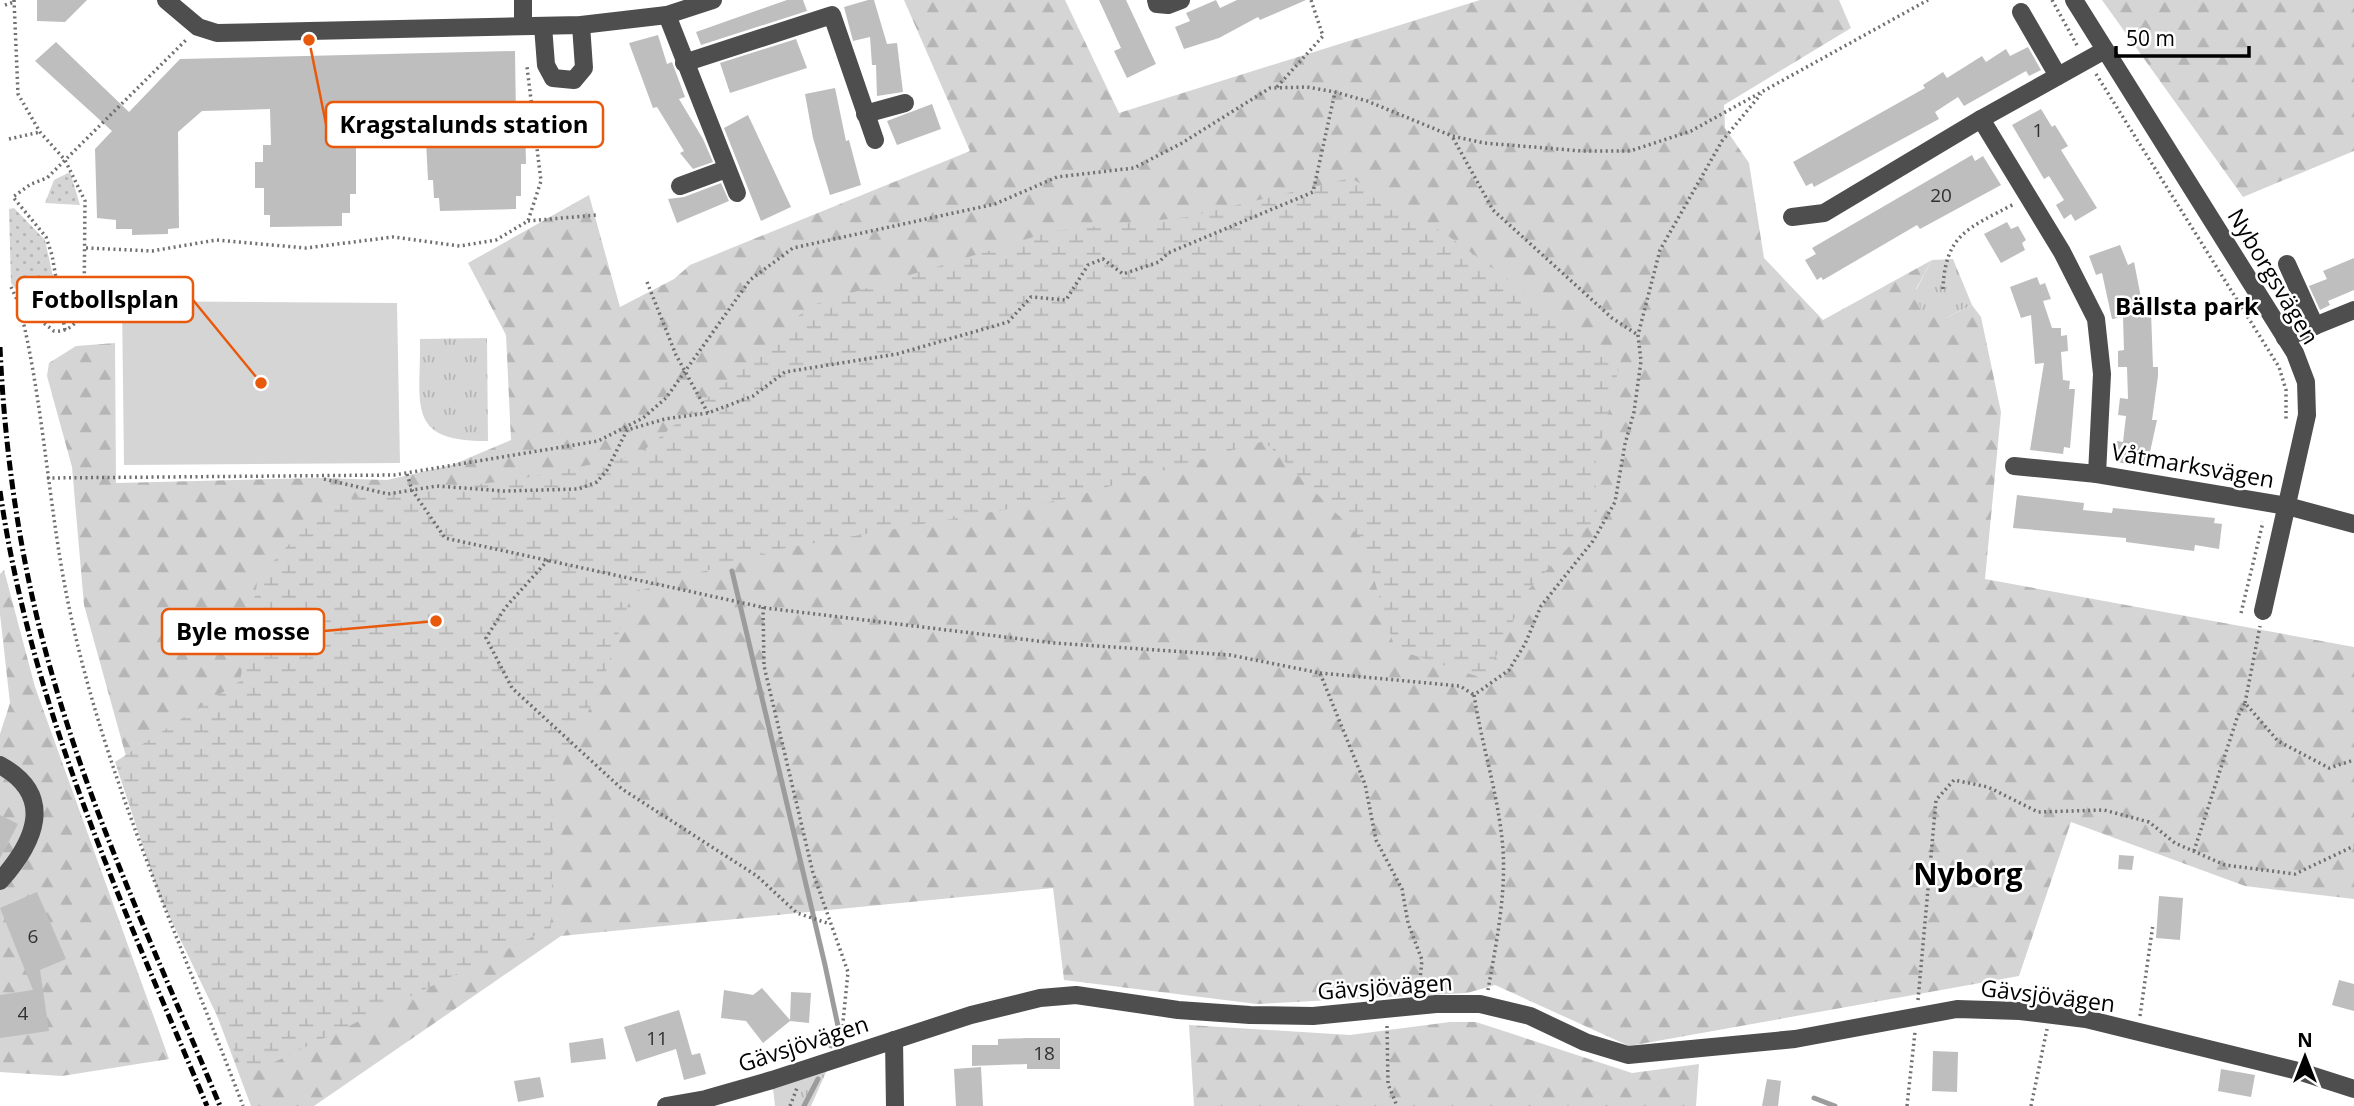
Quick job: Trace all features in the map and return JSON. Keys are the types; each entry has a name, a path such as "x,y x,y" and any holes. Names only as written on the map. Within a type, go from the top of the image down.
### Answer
{"street":[{"path":"166,0 198,27 217,33 581,26 667,15 713,0"},
{"path":"523,0 523,26"},
{"path":"1156,0 1157,4 1168,5 1181,0"},
{"name":"Nyborgsvägen","path":"2074,0 2285,338 2306,382 2307,415 2263,611"},
{"path":"684,63 830,7 875,140"},
{"path":"2021,12 2058,76"},
{"path":"667,15 737,193"},
{"path":"543,26 545,65 553,78 574,80 584,68 581,26"},
{"path":"1792,217 1824,213 1981,119 2105,50"},
{"path":"865,114 905,103"},
{"name":"Våtmarksvägen","path":"1981,119 2062,252 2096,319 2102,374 2097,474 2287,506 2354,524"},
{"path":"680,186 726,169"},
{"path":"2287,264 2315,326"},
{"path":"2285,338 2354,310"},
{"path":"2014,466 2097,474"},
{"path":"0,765 25,782 34,800 36,818 31,836 0,881"},
{"name":"Gävsjövägen","path":"666,1106 719,1095 1040,998 1076,995 1178,1010 1250,1015 1313,1016 1436,1003 1485,1006 1531,1016 1585,1042 1628,1055 1795,1039 1957,1009 2050,1014 2086,1019 2285,1067 2354,1089"},
{"path":"894,1040 895,1106"}],"path":[{"path":"1277,87 1322,36 1311,0"},
{"path":"47,478 319,478 407,473 598,441 643,418 666,398 750,280 793,248 995,204 1057,177 1134,168 1182,143 1270,88 1307,87 1335,92 1367,101 1452,136 1517,147 1630,151 1691,131 1928,0"},
{"path":"2052,0 2085,60 2159,173 2279,367 2286,390 2284,436"},
{"path":"5,5 14,1 18,94 40,132 65,160 85,201 84,308 80,318 65,330 54,331 19,304"},
{"path":"65,330 52,255 46,237 12,197 31,184 47,178 198,27"},
{"path":"527,64 541,181 528,221"},
{"path":"319,478 388,494 437,485 504,491 579,489 597,482 607,470 626,430 665,419 708,413 753,396 785,372 897,354 1008,322 1031,297 1066,300 1088,265 1103,259 1123,274 1159,262 1168,253 1312,192 1335,92"},
{"path":"1474,695 1509,670 1525,644 1541,606 1586,550 1615,502 1625,444 1634,412 1641,361 1638,335 1660,250 1722,141 1763,93"},
{"path":"9,139 40,132"},
{"path":"1452,136 1493,210 1612,318 1638,335"},
{"path":"1942,289 1944,265 1956,239 2028,196"},
{"path":"86,248 152,251 216,240 306,248 393,237 460,246 496,240 528,221 596,215"},
{"path":"647,282 685,371 708,413"},
{"path":"11,287 19,304 31,351 47,478 69,607 91,695 132,821 243,1106"},
{"path":"407,473 412,490 446,538 762,607 1054,643 1230,655 1276,662 1320,673 1460,686 1474,695 1481,739 1493,774 1503,852 1497,942 1485,1006"},
{"path":"2241,613 2269,503"},
{"path":"548,560 505,608 486,638 513,688 622,789 757,876 797,913 830,924"},
{"path":"762,607 764,666 813,873 848,972 843,1022 845,1039 852,1054"},
{"path":"2194,852 2237,718 2245,703 2263,611"},
{"path":"1320,673 1366,784 1376,840 1402,889 1408,923 1422,960 1419,990 1409,1006"},
{"path":"2245,703 2278,741 2329,768 2354,760"},
{"path":"1907,1106 1936,800 1954,780 1988,787 2038,812 2104,810 2149,822 2175,843 2225,865 2295,874 2354,845"},
{"path":"2138,1032 2152,924"},
{"path":"1386,1010 1388,1084 1396,1106"},
{"path":"2031,1106 2050,1014"}],"green space":[{"path":"904,0 1065,0 1119,113 1480,0 1839,0 1851,28 1724,105 1725,128 1749,163 1764,258 1823,320 1932,260 1916,289 1946,318 1972,305 1981,317 2001,412 1985,579 2354,647 2354,899 2245,886 2071,822 2019,976 1629,1046 1495,985 1467,993 1257,1004 1064,980 1053,888 561,936 314,1106 251,1106 144,821 84,605 72,467 47,376 49,363 76,346 115,343 116,483 319,478 387,480 452,465 511,440 506,335 468,263 589,195 620,307 674,279 690,265 970,151"},
{"path":"2102,0 2354,0 2354,151 2243,197"},
{"path":"70,172 80,205 45,203 54,180"},
{"path":"1351,178 1444,233 1621,360 1595,467 1597,517 1528,590 1485,679 1395,649 1362,539 1264,441 1066,499 780,549 632,593 602,683 554,782 551,928 246,1076 159,895 115,762 240,681 258,578 329,501 514,480 638,455 734,376 809,306 1053,231 1187,217"},
{"path":"14,208 45,240 62,318 53,324 25,301 11,283 9,209"},
{"path":"1953,259 1972,305 1946,318 1921,311 1916,290 1932,260"},
{"path":"122,301 397,303 400,463 124,465"},
{"path":"487,338 488,441 461,440 442,435 430,427 423,415 419,383 420,339"},
{"path":"4,570 35,687 169,1059 62,1076 0,1072 0,734 10,703 0,614 0,574"},
{"path":"1450,1022 1476,1022 1632,1073 1699,1064 1696,1106 1194,1106 1189,1025 1350,1035"},
{"path":"831,1061 811,1106 775,1106 772,1080"}],"building":[{"path":"37,0 87,0 65,22 37,21"},
{"path":"787,0 803,0 807,11 701,45 696,32"},
{"path":"874,0 887,44 897,43 903,92 877,96 876,65 872,65 870,37 853,41 844,7"},
{"path":"1099,0 1126,0 1156,64 1127,78 1114,51 1121,48"},
{"path":"1216,0 1220,8 1237,0 1306,0 1260,20 1258,17 1219,38 1184,49 1175,27 1190,21 1186,13"},
{"path":"658,35 667,64 672,62 685,97 679,99 703,139 713,162 693,169 680,153 684,151 657,107 653,108 629,43"},
{"path":"796,39 807,68 730,93 720,63"},
{"path":"56,42 129,112 180,59 515,51 516,119 525,119 526,164 521,164 521,196 516,196 516,209 440,211 439,198 434,198 433,180 428,180 426,140 356,140 356,194 350,194 350,213 342,213 342,226 270,227 270,215 264,215 264,188 255,188 255,162 263,162 263,145 271,145 270,109 202,111 178,132 179,228 168,229 168,234 132,235 132,229 116,229 116,220 97,218 95,149 112,131 35,61"},
{"path":"2028,47 2041,70 2029,76 2026,71 1964,106 1958,97 1935,112 1939,119 1814,187 1812,183 1806,186 1793,162 1925,88 1923,85 1943,72 1947,78 1982,56 1986,62 2006,49 2010,56"},
{"path":"835,88 846,141 849,140 861,185 830,195 813,138 805,94"},
{"path":"932,104 941,129 897,145 887,121"},
{"path":"2041,109 2068,146 2061,150 2097,208 2075,221 2071,214 2064,219 2056,205 2064,200 2049,176 2044,179 2012,125"},
{"path":"748,115 791,207 761,221 724,128"},
{"path":"1972,155 1975,161 1983,156 2001,185 1920,229 1917,225 1823,280 1821,277 1817,280 1805,260 1816,254 1812,248"},
{"path":"721,183 729,201 677,223 668,199 684,197"},
{"path":"2007,222 2011,229 2018,226 2026,240 2022,243 2025,250 2001,263 1984,234"},
{"path":"2120,245 2128,265 2134,262 2144,313 2151,312 2153,367 2158,367 2152,420 2157,420 2147,466 2114,462 2117,441 2123,442 2126,416 2118,415 2120,398 2128,399 2127,367 2118,367 2118,351 2124,350 2123,317 2112,319 2102,273 2096,275 2089,256"},
{"path":"2354,258 2354,290 2328,301 2330,305 2320,310 2309,286 2327,279 2323,271"},
{"path":"2037,277 2040,285 2045,283 2051,299 2043,301 2052,328 2061,328 2061,336 2067,335 2068,351 2061,352 2063,380 2070,381 2069,389 2075,389 2070,448 2064,447 2063,454 2030,450 2044,363 2035,364 2031,315 2021,318 2010,287"},
{"path":"2017,495 2084,503 2083,510 2112,513 2113,508 2215,518 2214,523 2222,524 2219,549 2195,545 2194,551 2126,542 2126,538 2013,528"},
{"path":"0,815 18,824 0,858"},
{"path":"2119,855 2134,856 2132,870 2118,869"},
{"path":"37,892 66,959 40,970 49,1031 0,1038 0,995 33,990 0,908"},
{"path":"2159,896 2183,898 2180,940 2156,938"},
{"path":"2339,980 2354,984 2354,1011 2332,1005"},
{"path":"762,988 790,1020 791,992 811,993 809,1023 790,1021 763,1043 746,1021 721,1018 724,990 753,995"},
{"path":"679,1010 692,1055 700,1053 706,1074 684,1080 676,1049 636,1062 624,1027"},
{"path":"603,1038 606,1059 571,1063 569,1043"},
{"path":"1060,1038 1060,1069 1027,1069 1027,1064 972,1066 972,1045 998,1045 998,1039"},
{"path":"1933,1051 1958,1052 1957,1092 1932,1091"},
{"path":"981,1067 983,1106 956,1106 954,1069"},
{"path":"2221,1069 2255,1075 2251,1097 2218,1091"},
{"path":"540,1077 544,1097 518,1102 514,1081"},
{"path":"1767,1079 1781,1081 1778,1106 1762,1106"}],"waterway":[{"path":"732,571 838,1026 831,1046"},
{"path":"804,1106 818,1079"},
{"path":"1814,1098 1835,1106"}],"railway":[{"path":"0,347 6,432 17,516 33,599 54,681 110,843 220,1106"},
{"path":"0,491 14,572 57,728 113,881 207,1106"}],"place":[{"name":"Kragstalunds station","path":"309,40"},
{"name":"Fotbollsplan","path":"261,383"},
{"name":"Byle mosse","path":"436,621"}],"district":[{"name":"Bällsta park","path":"2187,305"},
{"name":"Nyborg","path":"1968,873"}]}
